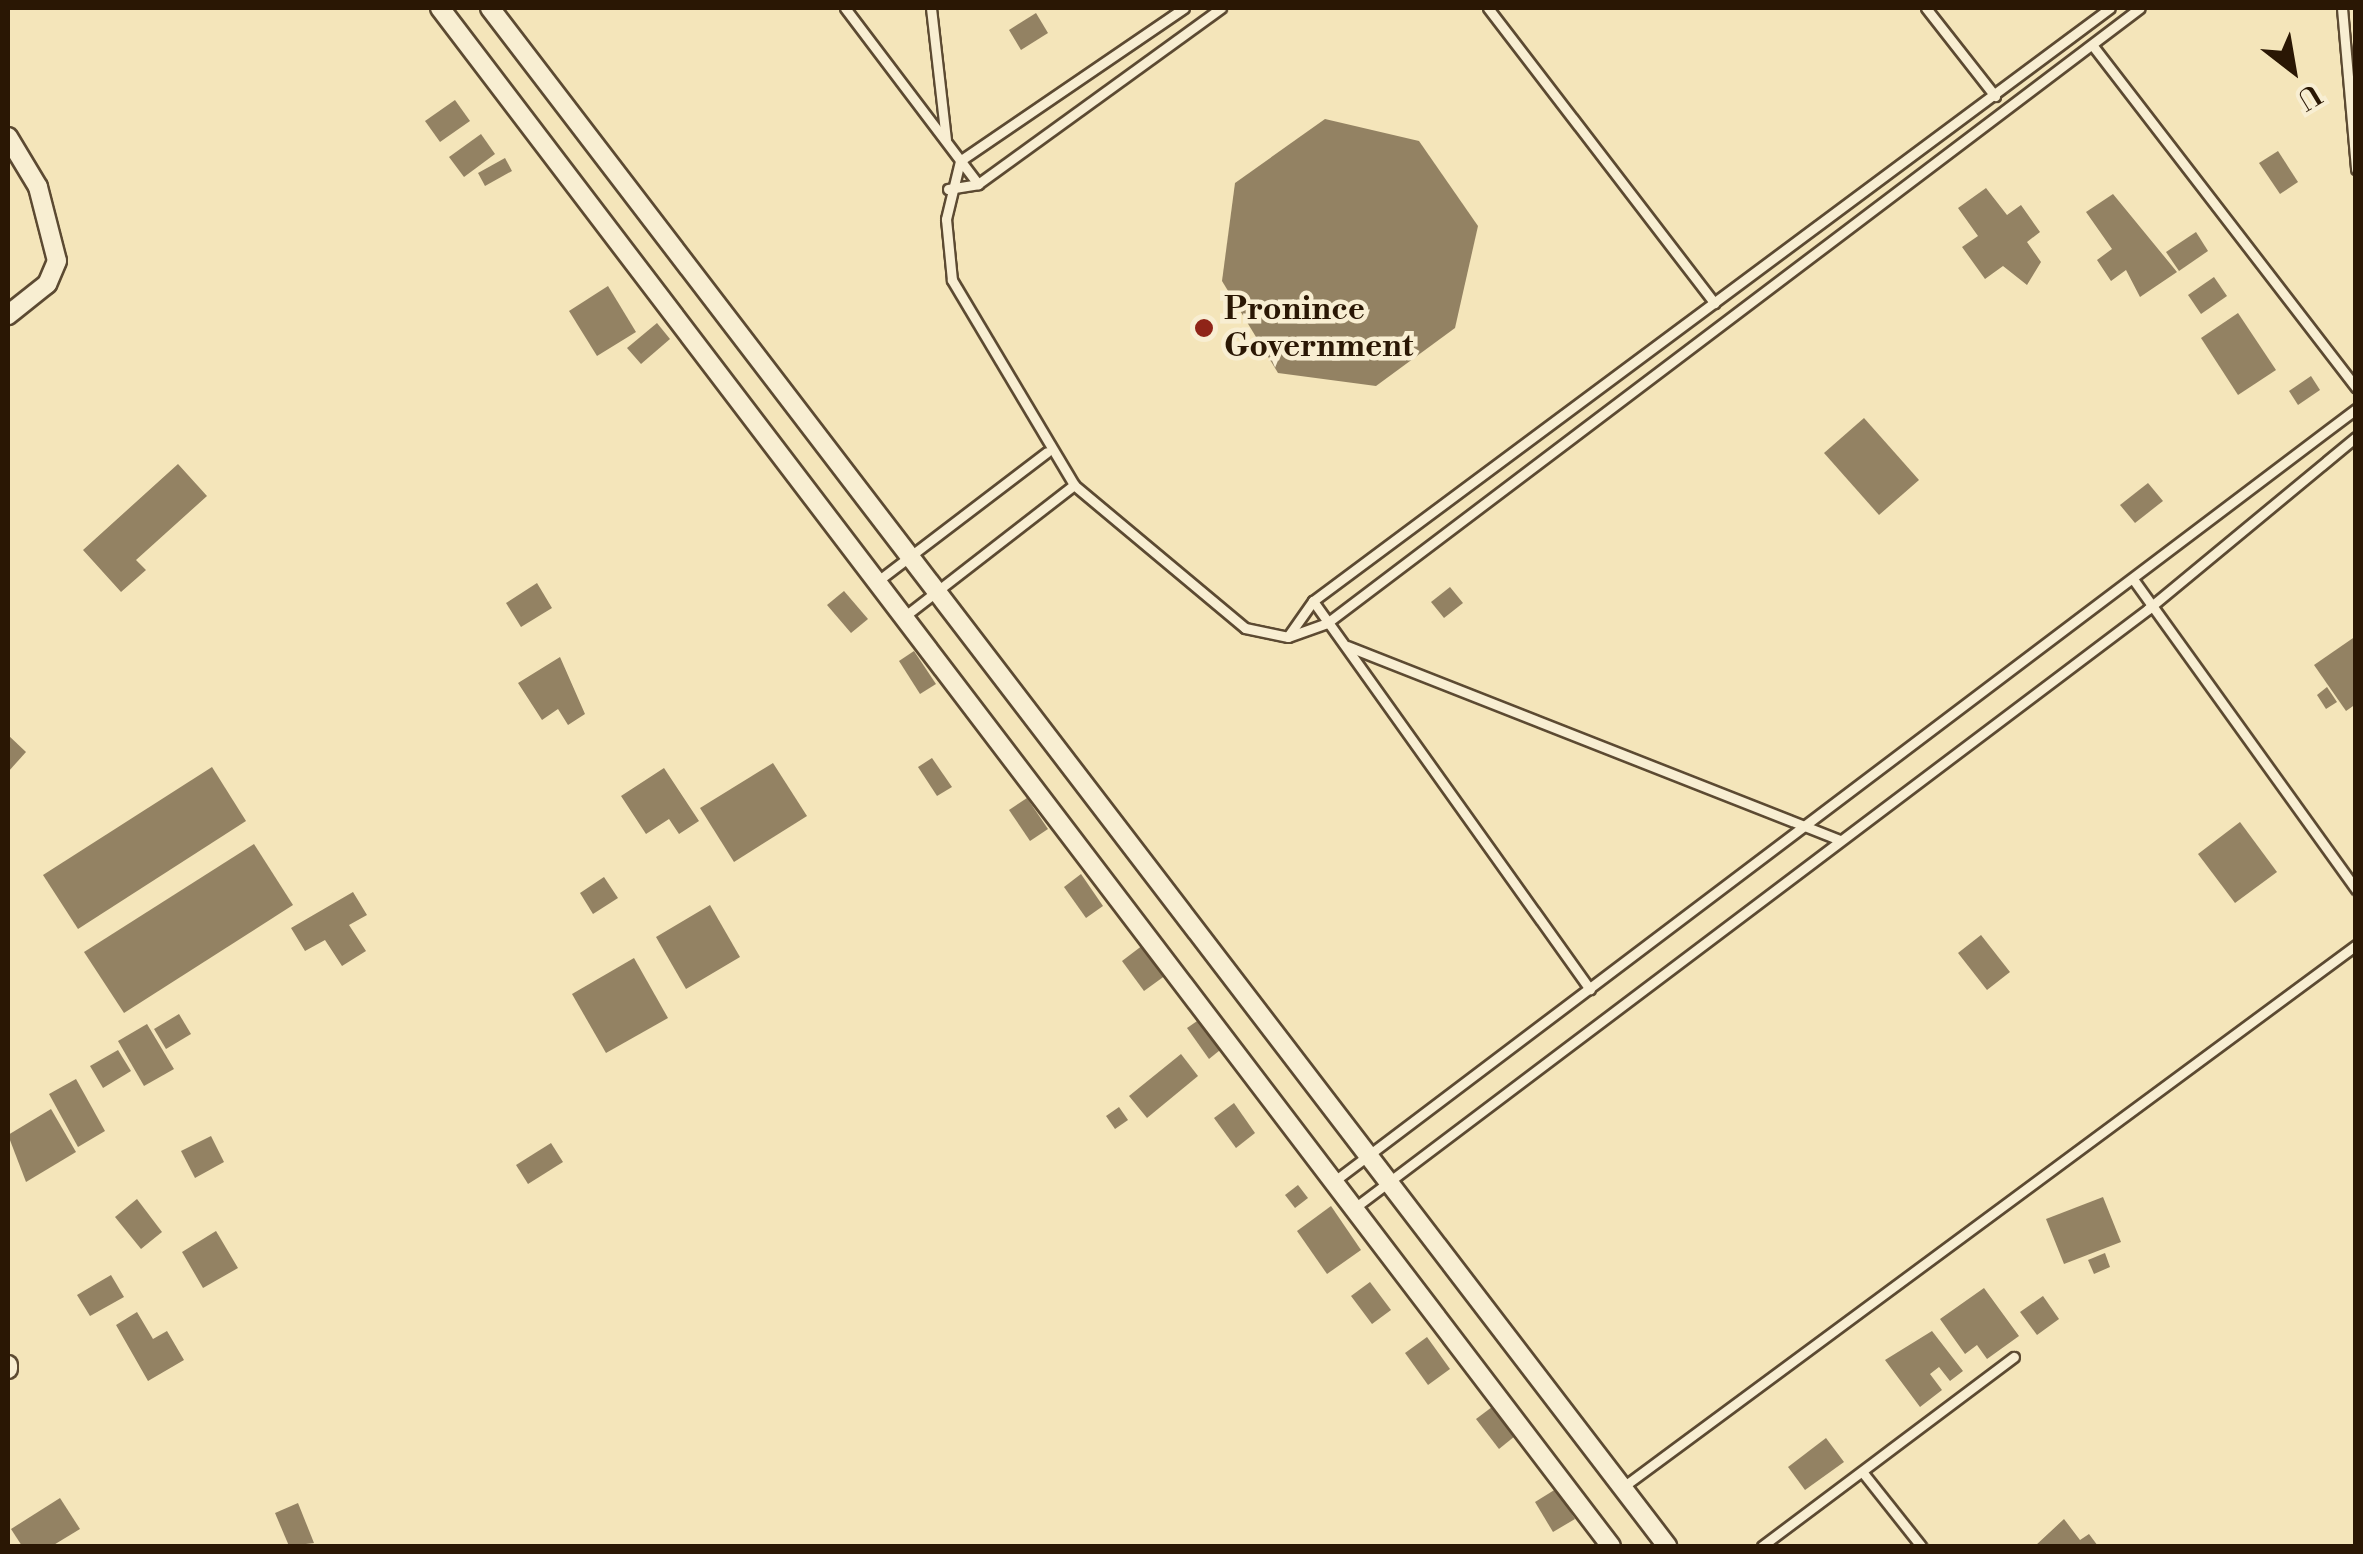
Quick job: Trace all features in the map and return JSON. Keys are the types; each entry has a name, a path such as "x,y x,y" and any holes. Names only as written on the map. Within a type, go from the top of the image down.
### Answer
{"street":[{"path":"440,8 1337,1179 1611,1546"},
{"path":"490,8 1668,1546"},
{"path":"8,137 38,187 57,262 47,284 8,316"}],"lane":[{"path":"845,8 978,184"},
{"path":"931,8 946,143"},
{"path":"1184,8 960,161 948,189 952,280 1047,452 1074,485 1245,628 1288,637 1328,623 2140,8"},
{"path":"948,189 978,184 1221,8"},
{"path":"1488,8 1714,303"},
{"path":"1926,8 1995,96"},
{"path":"1288,637 1313,602 2110,8"},
{"path":"2342,8 2356,169"},
{"path":"2093,46 2356,387"},
{"path":"1337,1179 2356,410"},
{"path":"1357,1206 2148,608 2356,437"},
{"path":"878,580 1047,452"},
{"path":"906,616 1074,485"},
{"path":"2133,579 2148,608 2356,890"},
{"path":"1313,602 1590,988"},
{"path":"1348,646 1810,820 1840,840"},
{"path":"1621,1488 2356,946"},
{"path":"1762,1546 1864,1474 2014,1357"},
{"path":"1864,1474 1920,1546"}],"building":[{"path":"1036,13 1048,33 1021,50 1009,30"},
{"path":"455,100 470,121 440,142 425,121"},
{"path":"1325,119 1419,141 1478,226 1455,328 1376,386 1278,373 1222,281 1235,183"},
{"path":"481,134 495,154 464,177 449,157"},
{"path":"2278,151 2298,182 2280,194 2259,163"},
{"path":"505,158 512,171 485,186 478,173"},
{"path":"1986,188 2007,215 2021,205 2040,232 2027,242 2041,262 2027,285 2003,266 1985,279 1962,247 1978,236 1958,208"},
{"path":"2113,194 2177,272 2140,297 2126,270 2111,281 2097,260 2112,249 2086,212"},
{"path":"2196,232 2208,251 2179,271 2166,252"},
{"path":"2214,277 2227,296 2201,314 2188,295"},
{"path":"608,286 636,332 597,356 569,311"},
{"path":"2238,313 2276,370 2238,395 2201,338"},
{"path":"657,323 670,339 641,364 627,348"},
{"path":"2311,376 2320,390 2298,405 2289,391"},
{"path":"1864,418 1919,480 1879,515 1824,453"},
{"path":"178,464 207,496 136,560 146,570 121,592 83,550"},
{"path":"2148,483 2163,501 2135,523 2120,505"},
{"path":"537,583 552,608 521,627 506,603"},
{"path":"1450,587 1463,603 1444,618 1431,602"},
{"path":"844,591 868,619 851,633 827,605"},
{"path":"2356,636 2356,704 2346,711 2314,665"},
{"path":"914,651 936,684 920,694 899,661"},
{"path":"560,657 585,714 568,725 558,709 542,720 518,683"},
{"path":"2327,687 2337,702 2326,709 2317,695"},
{"path":"8,735 26,752 8,772"},
{"path":"932,758 952,787 937,796 918,767"},
{"path":"773,763 807,816 734,862 700,808"},
{"path":"212,767 246,821 78,929 43,875"},
{"path":"664,768 699,821 679,834 669,819 646,834 621,796"},
{"path":"1027,798 1048,829 1030,841 1009,810"},
{"path":"2240,822 2277,872 2235,903 2198,854"},
{"path":"254,844 293,905 124,1013 84,952"},
{"path":"1081,874 1103,906 1086,918 1064,887"},
{"path":"604,877 618,898 593,914 580,893"},
{"path":"353,892 367,915 349,925 366,951 342,966 325,940 305,951 291,928"},
{"path":"710,905 740,957 686,989 656,937"},
{"path":"1981,935 2010,972 1987,990 1958,953"},
{"path":"1143,945 1166,975 1144,991 1122,961"},
{"path":"634,958 668,1018 606,1053 572,994"},
{"path":"179,1014 191,1034 166,1049 154,1029"},
{"path":"1203,1017 1225,1046 1209,1059 1187,1028"},
{"path":"147,1024 174,1069 144,1086 118,1041"},
{"path":"118,1050 131,1071 103,1088 90,1066"},
{"path":"1181,1054 1198,1076 1147,1118 1129,1096"},
{"path":"76,1079 105,1131 78,1147 49,1094"},
{"path":"1234,1103 1255,1133 1236,1148 1214,1118"},
{"path":"1119,1107 1128,1120 1115,1129 1106,1116"},
{"path":"51,1109 76,1152 26,1182 8,1135"},
{"path":"211,1136 224,1162 195,1178 181,1151"},
{"path":"551,1143 563,1162 528,1184 516,1165"},
{"path":"1298,1185 1308,1198 1295,1208 1285,1195"},
{"path":"2103,1197 2121,1242 2064,1264 2046,1219"},
{"path":"137,1199 162,1232 141,1249 115,1217"},
{"path":"1331,1206 1361,1250 1327,1274 1297,1231"},
{"path":"216,1231 238,1268 203,1288 182,1252"},
{"path":"2105,1253 2110,1267 2094,1274 2088,1260"},
{"path":"111,1275 124,1297 90,1316 77,1295"},
{"path":"1370,1282 1391,1310 1372,1324 1351,1296"},
{"path":"1984,1288 2019,1336 1987,1359 1977,1345 1965,1354 1940,1319"},
{"path":"2043,1296 2059,1319 2037,1335 2020,1312"},
{"path":"137,1312 153,1339 167,1331 184,1360 148,1381 116,1325"},
{"path":"1932,1331 1963,1371 1950,1381 1939,1367 1930,1374 1942,1390 1920,1407 1885,1360"},
{"path":"1427,1337 1450,1369 1428,1385 1405,1353"},
{"path":"1492,1407 1515,1436 1499,1449 1476,1419"},
{"path":"1826,1438 1844,1462 1805,1490 1788,1467"},
{"path":"1556,1489 1575,1519 1553,1532 1535,1502"},
{"path":"60,1498 80,1529 52,1546 22,1546 11,1529"},
{"path":"298,1503 314,1543 289,1546 275,1513"},
{"path":"2064,1519 2080,1540 2089,1534 2098,1546 2035,1546"}],"place":[{"name":"Pronince Government","path":"1204,328"}]}
